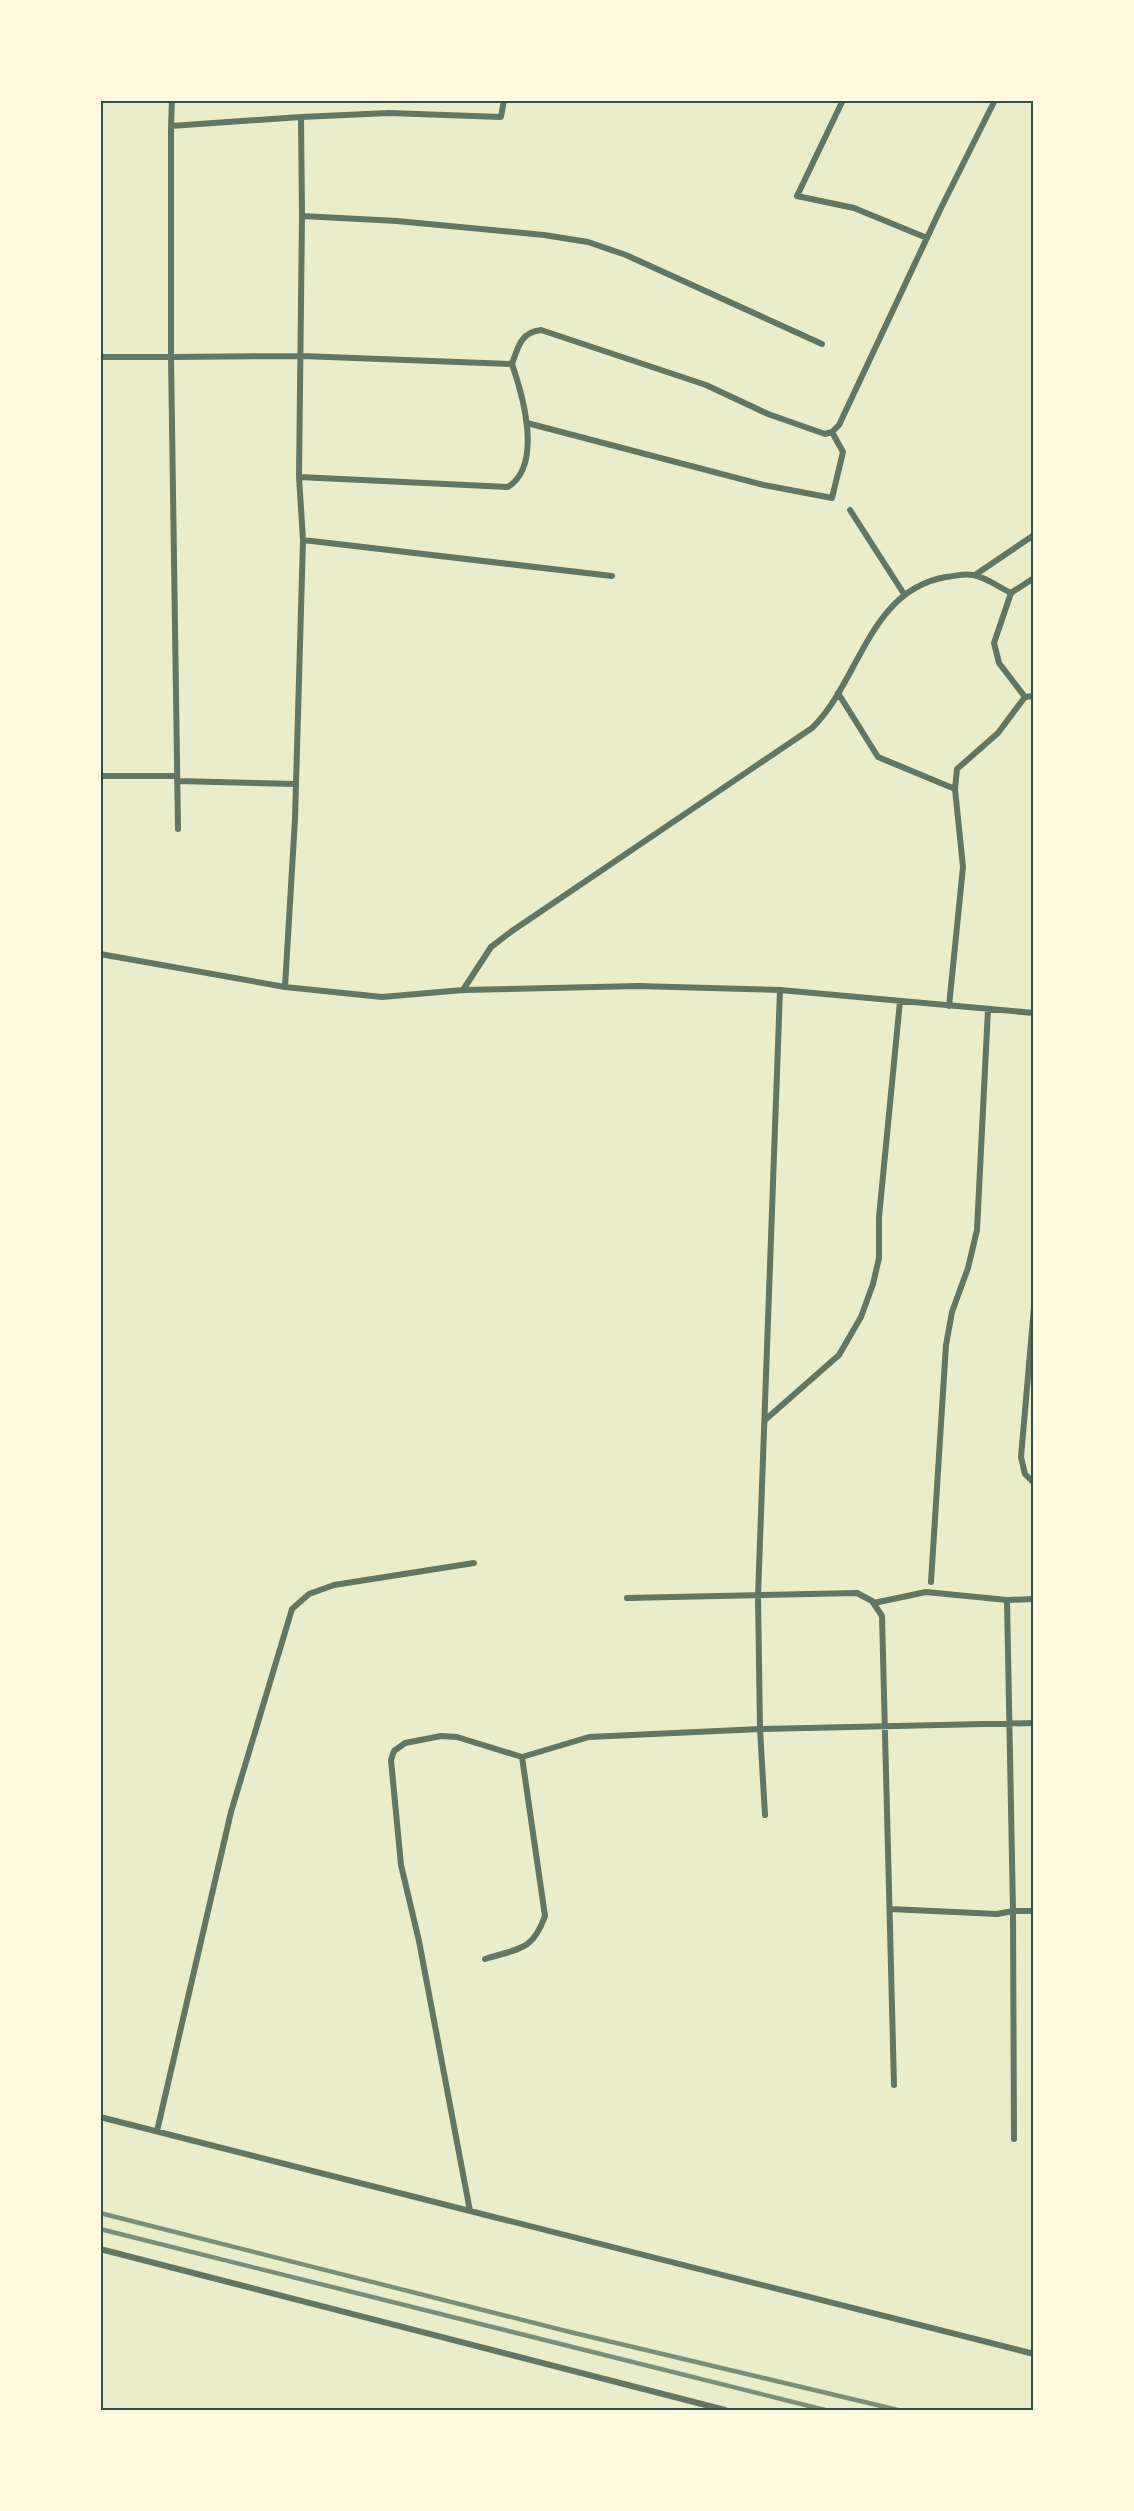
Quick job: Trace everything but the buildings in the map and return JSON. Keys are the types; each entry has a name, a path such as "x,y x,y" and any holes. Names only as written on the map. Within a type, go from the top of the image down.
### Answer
{"street":[{"path":"172,100 171,357 178,829"},
{"path":"171,126 389,112 501,117 504,100"},
{"path":"843,100 797,196 854,208 927,238"},
{"path":"299,477 508,487 522,474 526,423 523,396 512,364 525,335 530,331 542,330 706,385 768,414 825,434 832,432 839,425 995,100"},
{"path":"285,987 296,784 303,540 299,477 302,356 301,117"},
{"path":"302,216 397,221 544,235 588,242 626,255 822,344"},
{"path":"100,357 302,356 512,364"},
{"path":"526,423 764,485 831,498 843,452 832,432"},
{"path":"850,510 904,594"},
{"path":"463,990 491,947 512,931 812,728 838,693 855,659 882,619 904,594 933,579 975,575 1034,535"},
{"path":"303,540 612,576"},
{"path":"975,575 1011,593"},
{"path":"1025,697 999,663 994,643 1011,593 1034,578"},
{"path":"838,693 878,757 955,789"},
{"path":"949,1005 963,867 955,789 957,769 998,734 1025,697 1034,696"},
{"path":"100,776 296,784"},
{"path":"100,954 285,987 382,997 463,990 638,986 780,990 1034,1013"},
{"path":"765,1815 760,1729 758,1596 780,990"},
{"path":"765,1420 839,1355 861,1317 873,1284 879,1258 879,1217 900,1001"},
{"path":"931,1582 946,1345 952,1312 968,1268 980,1201 988,1009"},
{"path":"1034,1306 1021,1457 1025,1474 1034,1483"},
{"path":"157,2131 231,1812 292,1609 309,1594 334,1585 474,1563"},
{"path":"874,1603 926,1592 1007,1600 1034,1599"},
{"path":"627,1598 857,1593 874,1603 882,1616 894,2085"},
{"path":"1007,1600 1013,1911 1014,2139"},
{"path":"470,2211 419,1941 401,1865 391,1760 394,1751 405,1743 441,1736 457,1737 522,1757 590,1737 760,1729 1034,1723"},
{"path":"485,1959 530,1945 539,1932 545,1916 522,1757"},
{"path":"890,1909 997,1914 1034,1911"},
{"path":"100,2117 1034,2354"},
{"path":"100,2249 725,2410"}],"railway":[{"path":"100,2213 570,2332 898,2410"},
{"path":"100,2229 825,2410"}]}
